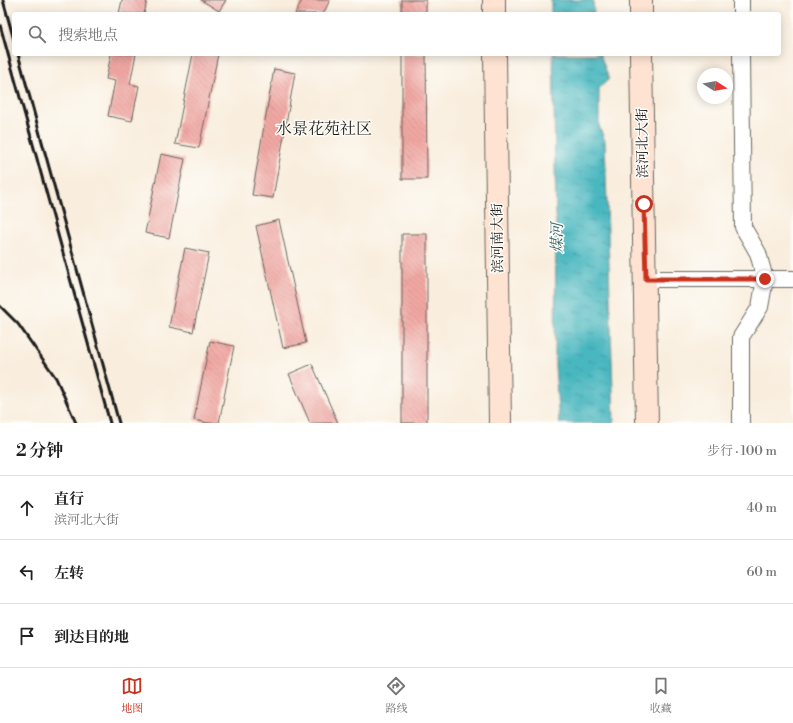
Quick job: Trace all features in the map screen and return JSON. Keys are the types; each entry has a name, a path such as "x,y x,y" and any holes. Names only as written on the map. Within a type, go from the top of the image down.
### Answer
{"main road":[{"path":"494,0 494,12"},
{"path":"640,0 641,12"},
{"name":"滨河南大街","path":"495,56 500,423"},
{"name":"滨河北大街","path":"642,56 647,423"}],"street":[{"path":"741,0 741,12"},
{"path":"741,56 743,227 758,253 765,279 760,307 741,337 741,423"},
{"path":"646,279 793,279"}],"water":[{"path":"551,0 593,0 594,12 551,12"},
{"name":"煤河","path":"553,56 601,56 609,79 599,88 599,126 605,141 614,423 559,423 555,366 556,216"}],"building":[{"path":"122,0 147,0 144,12 119,12"},
{"path":"201,0 226,0 219,11"},
{"path":"302,0 330,0 324,12 296,12"},
{"path":"402,0 426,0 426,12 402,12"},
{"path":"111,56 136,56 130,84 139,86 132,121 108,116 115,81 106,79"},
{"path":"193,56 218,56 199,148 175,144"},
{"path":"402,56 426,56 427,179 402,179"},
{"path":"274,69 295,73 273,198 252,195"},
{"path":"161,154 185,159 169,238 145,233"},
{"path":"279,220 306,343 283,348 256,226"},
{"path":"402,234 427,234 427,423 402,423"},
{"path":"185,248 209,253 193,332 169,327"},
{"path":"210,341 234,346 219,423 208,423 194,420"},
{"path":"312,364 338,423 310,423 289,374"}],"railway":[{"path":"3,0 12,33"},
{"path":"0,25 110,423"},
{"path":"19,56 119,423"},
{"path":"0,306 18,324 56,378 76,423"}],"district":[{"name":"水景花苑社区","path":"324,129"}],"route":[{"path":"644,204 646,279 765,279"}]}
